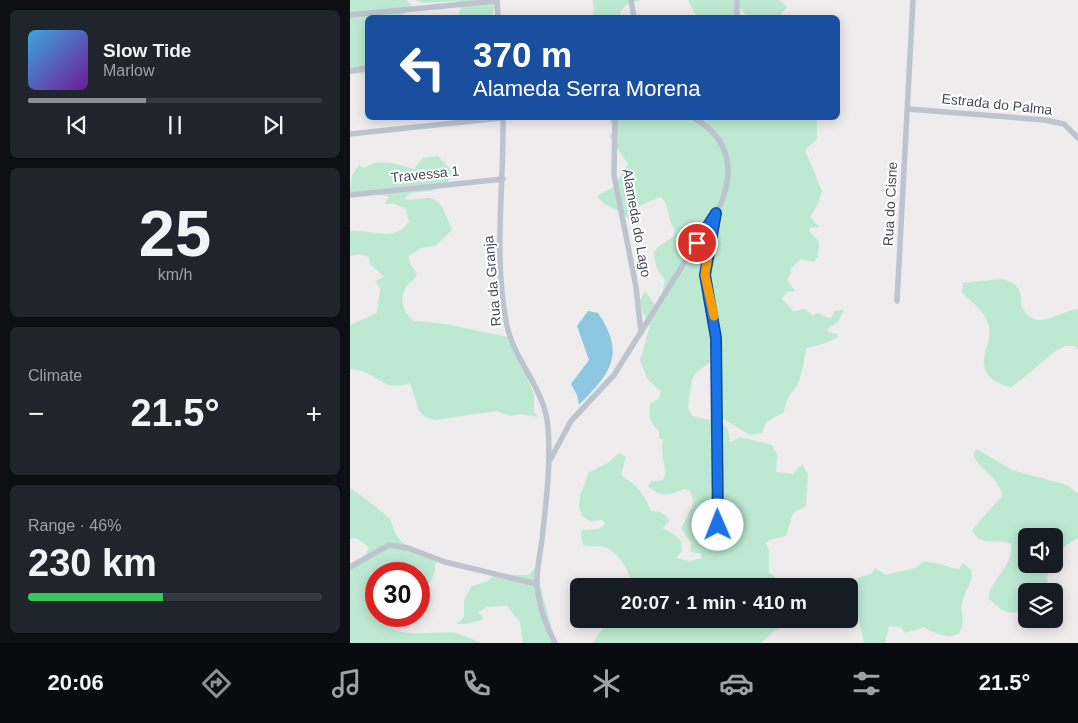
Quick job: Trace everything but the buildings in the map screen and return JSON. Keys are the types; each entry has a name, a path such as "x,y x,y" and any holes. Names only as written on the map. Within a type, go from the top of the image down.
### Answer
{"street":[{"path":"632,0 634,15"},
{"path":"737,0 737,15"},
{"name":"Rua do Cisne","path":"897,301 914,0"},
{"path":"350,15 497,1 498,15"},
{"path":"350,71 365,68"},
{"name":"Estrada do Palma","path":"908,109 1044,120 1064,124 1078,138"},
{"path":"350,134 483,120"},
{"name":"Rua da Granja","path":"502,120 503,179 500,236 507,326 512,342 545,409 550,460 537,584 548,629 555,643"},
{"name":"Alameda do Lago","path":"615,120 614,175 636,287 641,333"},
{"path":"550,460 571,421 607,384 641,333 716,213 726,191 728,179 727,158 719,138 713,131 697,120"},
{"name":"Travessa 1","path":"350,195 503,179"},
{"path":"716,213 705,275 716,338 718,541"},
{"path":"350,567 389,545 408,548 445,562 537,584"}],"green space":[{"path":"350,0 406,0 412,5 400,15 365,15 365,73 350,74"},
{"path":"415,0 497,0 492,15 458,15 461,9 456,1 423,3"},
{"path":"593,0 640,0 626,5 620,12 621,15 594,15"},
{"path":"688,0 779,0 788,7 781,15 746,15 740,8 739,15 696,15"},
{"path":"610,120 817,120 817,139 805,150 822,191 818,204 810,217 819,227 810,228 809,231 819,242 818,256 814,262 801,259 791,268 791,273 787,280 795,291 787,292 782,299 793,311 805,309 813,316 817,313 829,318 832,317 834,311 844,310 838,322 827,329 829,332 837,334 838,337 806,348 800,380 788,398 784,412 766,422 762,433 750,435 722,418 720,384 722,365 719,356 697,372 692,379 688,407 692,416 719,422 728,429 730,442 740,437 772,445 777,454 776,472 793,474 802,464 808,474 806,506 793,513 786,536 769,540 766,543 769,551 769,573 776,578 630,578 623,563 609,549 583,545 582,530 599,529 606,524 602,520 590,521 582,516 579,504 588,473 608,463 619,453 626,457 621,475 640,490 651,511 660,512 668,517 669,522 662,528 675,535 681,541 682,551 676,558 690,561 702,558 700,553 691,552 691,543 681,529 694,502 690,491 685,489 675,493 661,494 648,486 652,481 663,480 665,476 662,451 663,440 659,438 659,431 650,419 650,404 659,398 661,391 648,380 640,361 650,325 638,304 645,291 655,305 660,302 665,280 658,271 653,254 658,247 673,237 675,230 661,197 633,208 628,218 598,198 598,195 614,187 628,164 609,136 615,130"},
{"path":"438,156 452,171 447,184 432,191 411,193 404,199 427,198 437,201 443,209 452,230 435,246 421,248 409,256 410,264 417,274 407,285 403,296 403,306 407,314 414,321 445,324 512,338 534,395 534,412 538,417 521,414 511,416 496,411 435,420 425,417 419,411 410,383 392,386 367,373 350,369 350,325 377,313 380,288 375,281 384,277 370,264 369,257 360,254 350,256 350,231 389,234 401,230 409,222 406,209 395,204 385,204 389,197 387,196 350,193 352,175 359,165 364,168 376,163 388,162 414,169 423,158"},
{"path":"1001,279 1011,282 1020,291 1021,305 1033,319 1046,319 1078,309 1078,350 1074,346 1065,346 1057,350 1012,387 996,382 986,372 984,359 989,340 989,326 982,312 962,293 963,283"},
{"path":"977,449 1012,470 1067,485 1078,494 1078,538 1063,548 1063,528 1018,528 1018,573 1048,573 1048,583 1018,583 1018,612 1006,611 989,599 993,585 1009,559 1011,544 985,541 976,536 972,530 1002,496 994,479 980,465 973,454"},
{"path":"350,488 390,519 395,533 400,540 413,549 438,559 430,582 430,562 365,562 365,627 393,627 403,632 414,633 455,633 481,643 350,643 350,566 366,554 369,547 356,538 350,539"},
{"path":"923,562 928,562 959,569 963,563 971,570 971,581 962,603 962,627 960,632 956,635 946,636 924,627 905,633 900,627 889,626 885,643 864,643 858,614 859,589 857,578 872,573 875,568 886,575 915,568"},
{"path":"535,568 556,643 523,643 520,622 507,606 487,607 478,612 484,618 482,620 457,624 464,617 464,600 472,586 488,581 495,574 529,575"},
{"path":"603,628 782,628 774,631 761,643 592,643"}],"water":[{"path":"588,311 598,313 607,327 613,352 606,373 579,405 577,395 571,384 589,360 577,326"}],"slow traffic":[{"path":"709,248 705,264 705,275 714,316"}],"route":[{"path":"697,243 716,213 705,264 705,275 716,338 718,525"}]}
